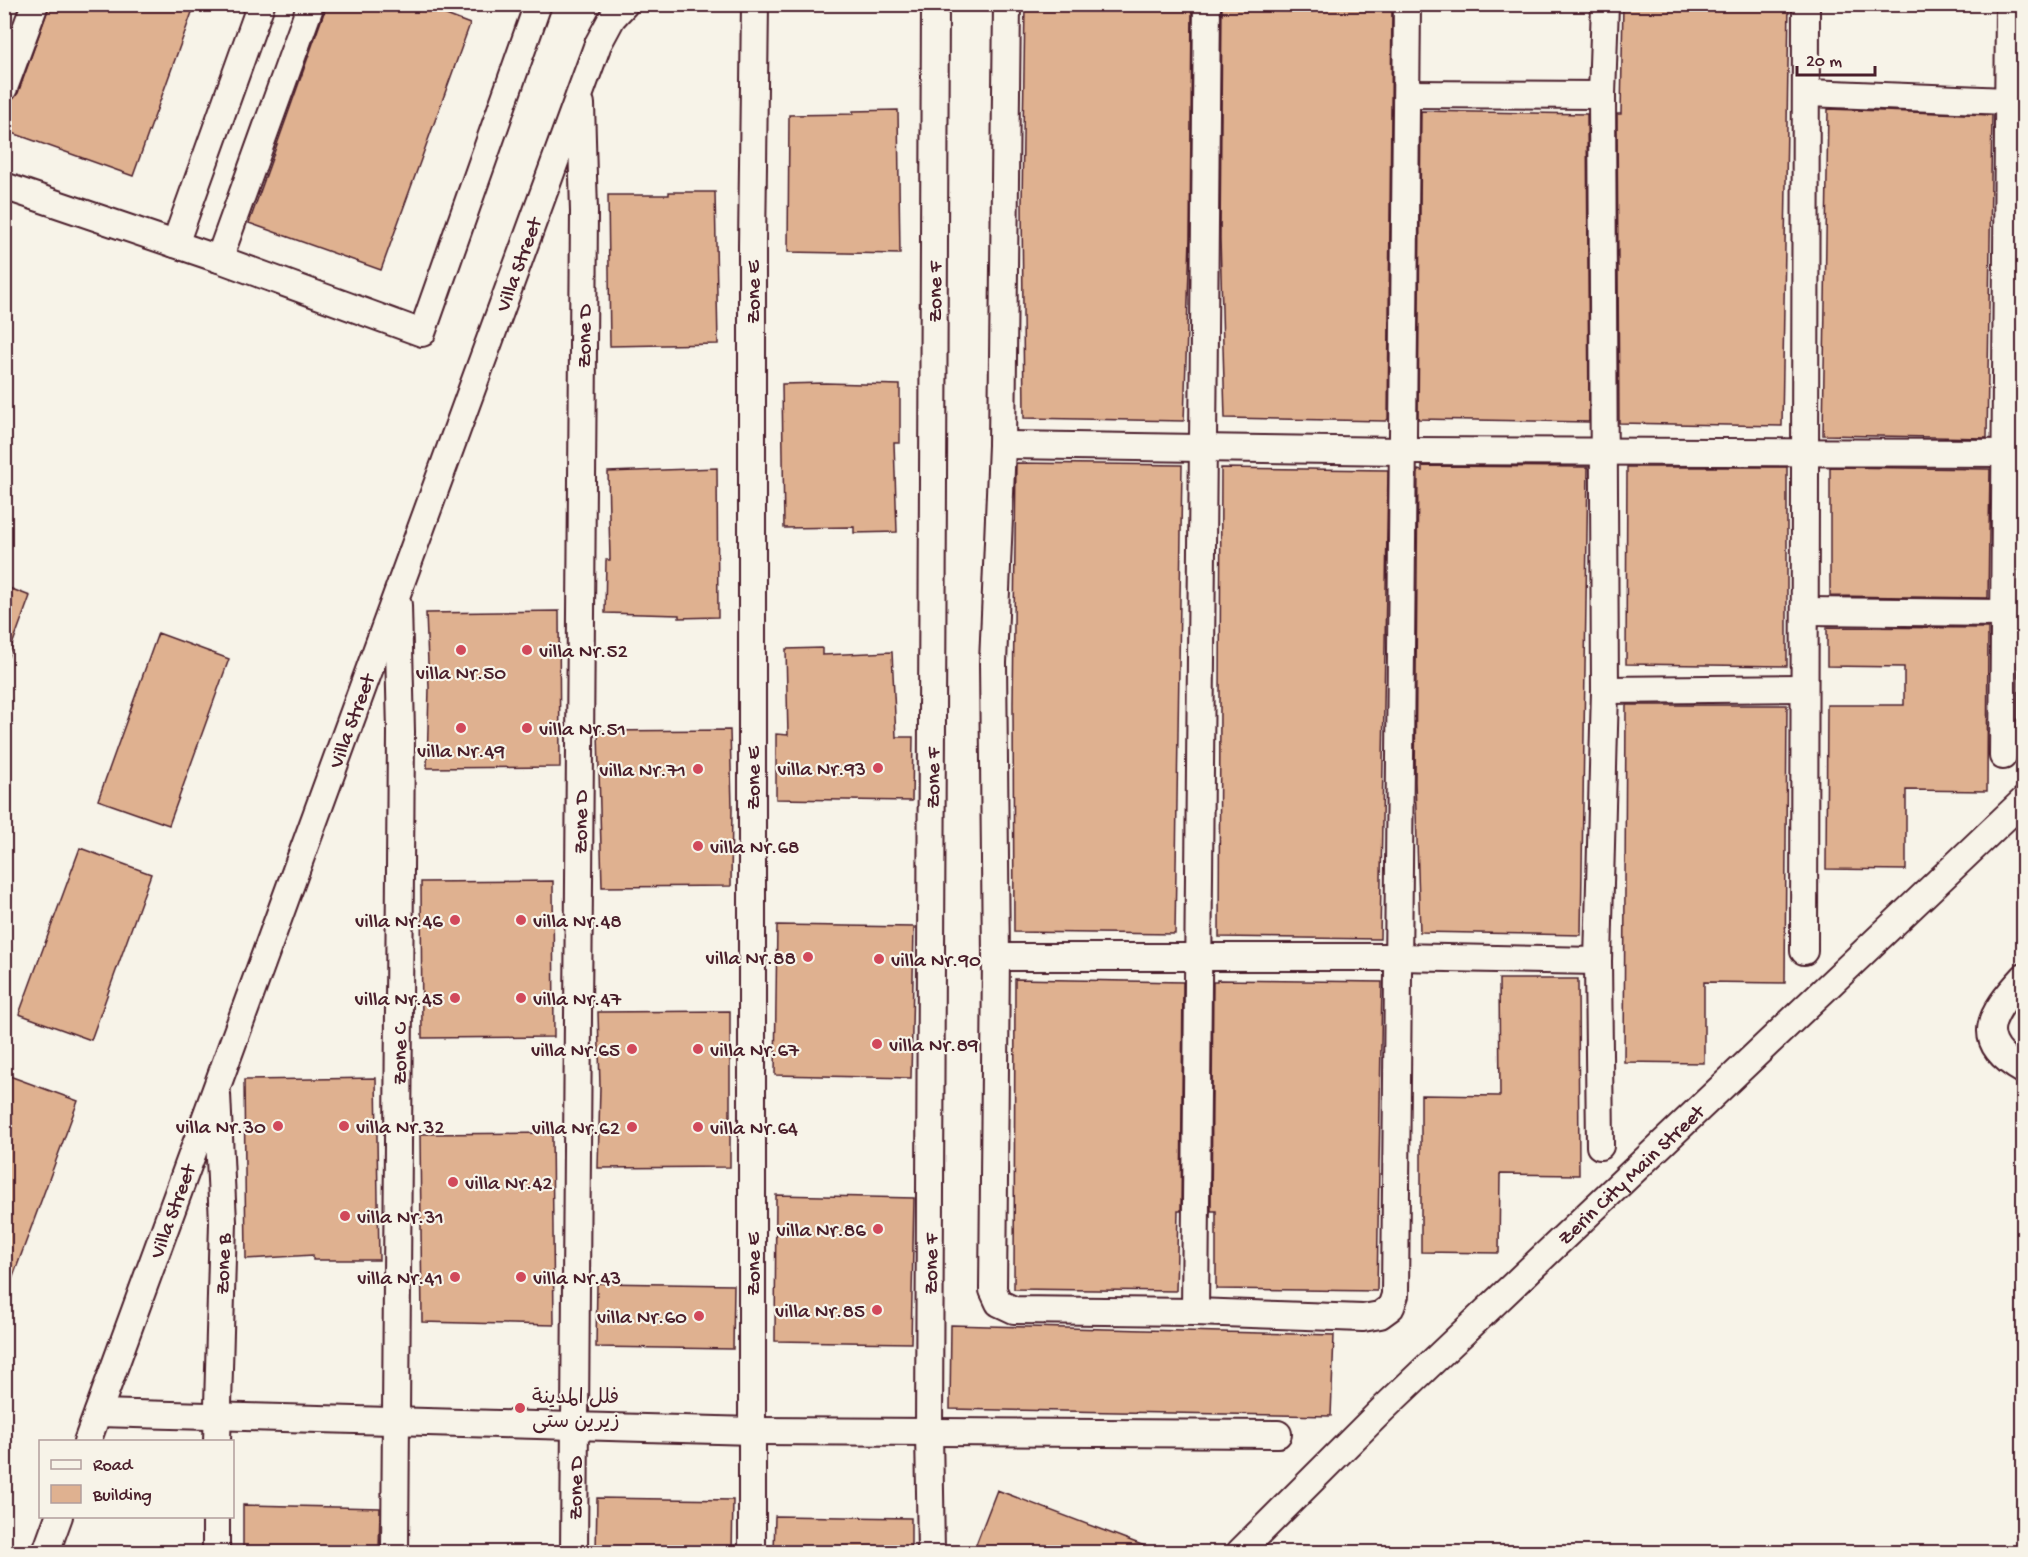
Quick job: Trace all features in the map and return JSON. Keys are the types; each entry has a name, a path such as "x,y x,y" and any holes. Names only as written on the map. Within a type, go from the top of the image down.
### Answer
{"street":[{"path":"4,88 35,4"},
{"path":"175,244 261,4"},
{"path":"219,259 310,4"},
{"path":"4,186 219,259 422,333 538,4"},
{"name":"Villa Street","path":"88,1440 603,30 625,4"},
{"name":"Zone E","path":"752,1552 752,245 755,4"},
{"name":"Zone F","path":"931,1552 929,1432 935,4"},
{"path":"1007,4 1002,445 993,663 996,957 993,1282 999,1303 1014,1310 1195,1312 1363,1318 1380,1315 1391,1307 1395,1295 1407,4"},
{"path":"1195,1312 1207,4"},
{"path":"1600,1146 1598,962 1605,690 1602,95 1605,4"},
{"path":"1803,951 1808,93 1806,4"},
{"path":"2003,756 2003,613 2014,453 2007,101 2009,4"},
{"name":"Zone D","path":"574,1552 584,222 580,92"},
{"path":"1808,93 2007,101"},
{"path":"1407,94 1602,95"},
{"path":"1002,445 1203,450 2014,453"},
{"name":"Zone C","path":"394,1552 397,1420 401,744 398,593"},
{"path":"1805,611 2003,613"},
{"path":"1605,690 1803,688"},
{"name":"Zerin City Main Street","path":"1240,1552 1383,1409 2024,800"},
{"path":"996,957 1397,957 1598,962"},
{"path":"2024,977 2004,998 1994,1019 1990,1038 1996,1052 2024,1071"},
{"name":"Zone B","path":"216,1087 223,1177 217,1440"},
{"path":"98,1413 575,1424 753,1431 1278,1434"},
{"path":"46,1552 58,1518"},
{"path":"216,1518 216,1552"}],"building":[{"path":"50,4 195,4 133,176 4,130 4,115 9,102 18,93"},
{"path":"327,4 417,4 470,24 381,270 249,223"},
{"path":"1025,4 1192,4 1190,238 1184,421 1024,418 1022,203"},
{"path":"1222,4 1392,4 1388,419 1386,421 1225,418 1220,238"},
{"path":"1623,4 1789,4 1782,426 1619,423 1617,114 1621,114"},
{"path":"1828,109 1992,115 1987,438 1823,435"},
{"path":"898,110 900,254 788,252 789,115 853,114 853,111"},
{"path":"1421,111 1587,114 1589,422 1418,419"},
{"path":"669,192 715,192 718,344 610,346 608,195 669,195"},
{"path":"782,384 900,385 900,443 894,443 897,532 854,533 854,527 784,528"},
{"path":"1016,463 1182,465 1175,934 1014,932 1013,704"},
{"path":"1422,466 1588,467 1581,935 1420,932 1415,781 1418,470 1422,471"},
{"path":"1627,467 1787,467 1787,666 1626,664"},
{"path":"1830,467 1990,469 1988,598 1830,596"},
{"path":"717,468 718,617 679,618 679,615 605,613 606,560 610,560 608,472"},
{"path":"1221,468 1388,470 1380,939 1219,937"},
{"path":"4,586 30,596 7,659 4,659"},
{"path":"559,611 560,767 427,768 429,688 426,613"},
{"path":"1827,627 1988,628 1987,791 1906,790 1906,870 1826,869 1827,705 1904,705 1904,667 1827,666"},
{"path":"158,633 229,659 169,825 98,800"},
{"path":"822,648 822,655 892,652 896,737 913,737 912,801 776,799 776,734 788,735 786,649"},
{"path":"1626,705 1787,705 1785,983 1704,982 1704,1063 1624,1062"},
{"path":"730,730 731,886 602,887 598,731"},
{"path":"80,848 151,874 91,1040 19,1014"},
{"path":"553,881 554,1037 422,1038 421,882"},
{"path":"777,925 914,927 911,1078 775,1075"},
{"path":"1015,979 1183,982 1181,1211 1178,1211 1176,1291 1014,1289"},
{"path":"1499,979 1578,979 1579,1175 1500,1174 1499,1253 1421,1252 1421,1095 1500,1096"},
{"path":"1217,980 1382,982 1377,1291 1216,1289 1216,1211 1211,1211 1213,982"},
{"path":"730,1011 730,1167 598,1168 600,1087 598,1012"},
{"path":"4,1074 78,1101 7,1293 4,1292"},
{"path":"376,1078 379,1260 313,1260 313,1255 246,1259 244,1080"},
{"path":"552,1133 554,1325 422,1322 420,1134"},
{"path":"776,1195 914,1198 911,1343 775,1341"},
{"path":"597,1283 734,1285 733,1349 596,1347"},
{"path":"951,1325 1334,1335 1331,1416 950,1409"},
{"path":"997,1490 1155,1550 1154,1552 990,1552 975,1547"},
{"path":"597,1498 733,1500 732,1552 596,1552"},
{"path":"243,1505 380,1508 379,1552 243,1552"},
{"path":"775,1516 911,1518 911,1552 774,1552"}],"place":[{"name":"villa Nr.50","path":"461,650"},
{"name":"villa Nr.52","path":"527,650"},
{"name":"villa Nr.49","path":"461,728"},
{"name":"villa Nr.51","path":"527,728"},
{"name":"villa Nr.93","path":"878,768"},
{"name":"villa Nr.71","path":"698,769"},
{"name":"villa Nr.68","path":"698,846"},
{"name":"villa Nr.46","path":"455,920"},
{"name":"villa Nr.48","path":"521,920"},
{"name":"villa Nr.88","path":"808,957"},
{"name":"villa Nr.90","path":"879,959"},
{"name":"villa Nr.45","path":"455,998"},
{"name":"villa Nr.47","path":"521,998"},
{"name":"villa Nr.89","path":"877,1044"},
{"name":"villa Nr.65","path":"632,1049"},
{"name":"villa Nr.67","path":"698,1049"},
{"name":"villa Nr.30","path":"278,1126"},
{"name":"villa Nr.32","path":"344,1126"},
{"name":"villa Nr.62","path":"632,1127"},
{"name":"villa Nr.64","path":"698,1127"},
{"name":"villa Nr.42","path":"453,1182"},
{"name":"villa Nr.31","path":"345,1216"},
{"name":"villa Nr.86","path":"878,1229"},
{"name":"villa Nr.41","path":"455,1277"},
{"name":"villa Nr.43","path":"521,1277"},
{"name":"villa Nr.85","path":"877,1310"},
{"name":"villa Nr.60","path":"699,1316"},
{"name":"فلل المدينة زیرین ستی","path":"520,1408"}]}
